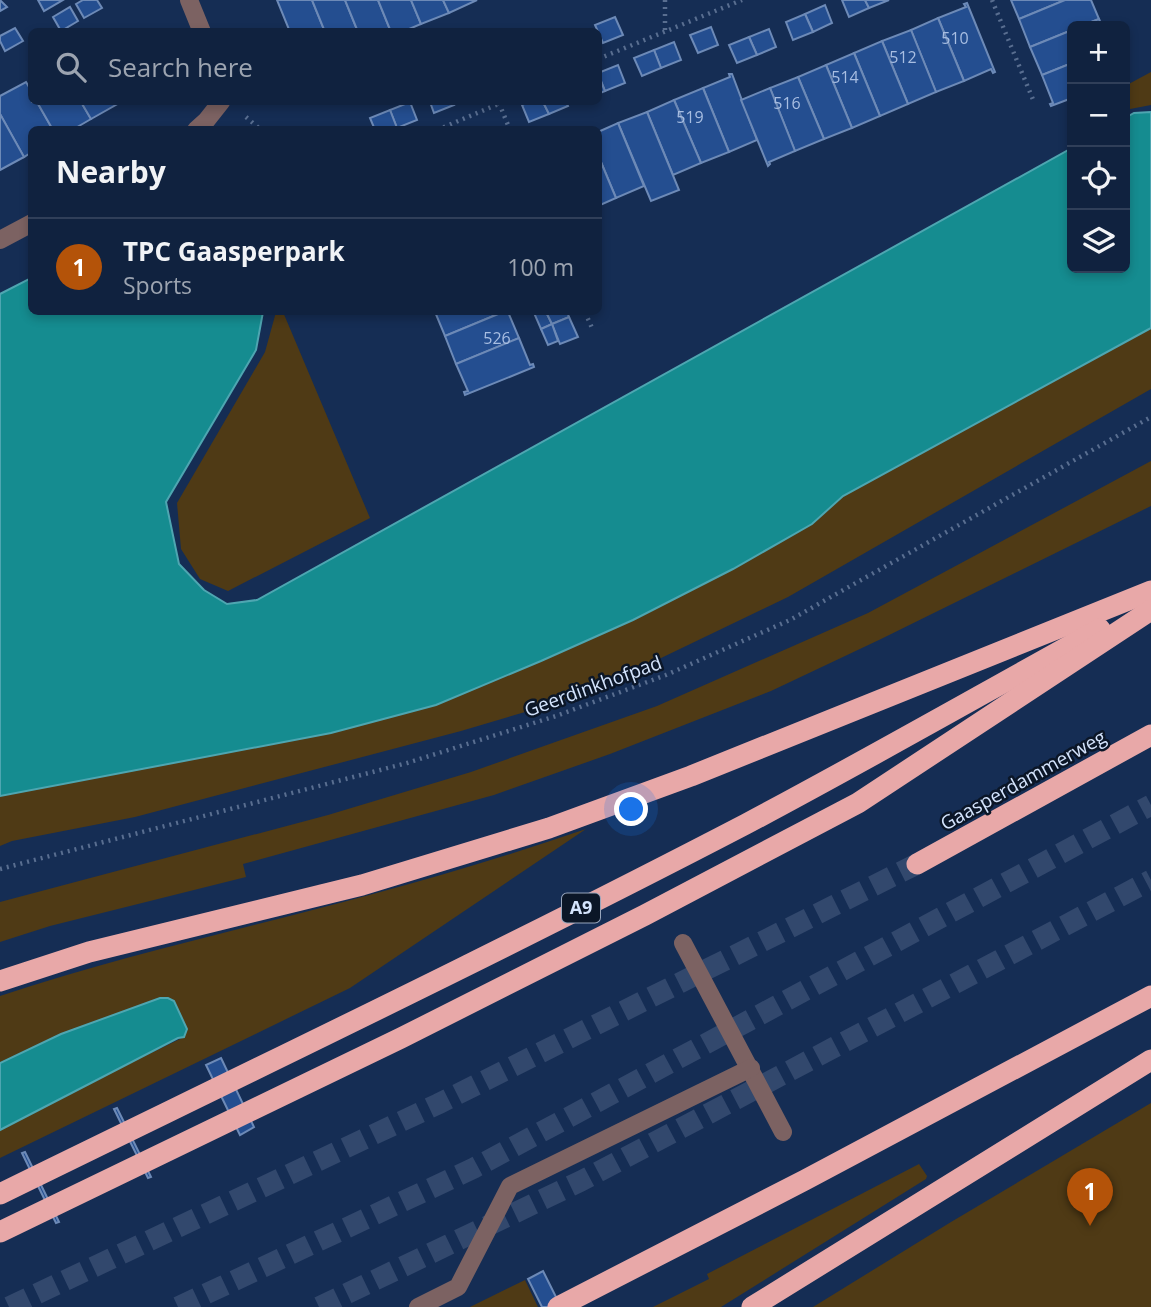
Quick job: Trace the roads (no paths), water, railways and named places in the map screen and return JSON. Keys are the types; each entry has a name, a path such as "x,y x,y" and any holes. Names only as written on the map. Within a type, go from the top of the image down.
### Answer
{"highway":[{"path":"0,981 89,952 362,885 549,828 691,776 1151,591"},
{"name":"A9","path":"0,1194 446,977 726,834 1151,602"},
{"name":"A9","path":"0,1233 434,1021 858,803 1151,610"},
{"name":"Gaasperdammerweg","path":"917,864 1151,735"},
{"path":"558,1307 1151,996"},
{"path":"751,1307 1151,1060"}],"street":[{"path":"189,0 200,28"},
{"path":"200,126 218,105"},
{"path":"0,240 28,225"},
{"path":"683,943 783,1132"},
{"path":"418,1307 458,1287 510,1186 751,1068"}],"tunnel":[{"path":"178,1307 474,1168 1151,805"},
{"path":"9,1307 438,1104 917,864"},
{"path":"319,1307 581,1181 1151,880"}],"place":[{"name":"TPC Gaasperpark","path":"1090,1226"}]}
